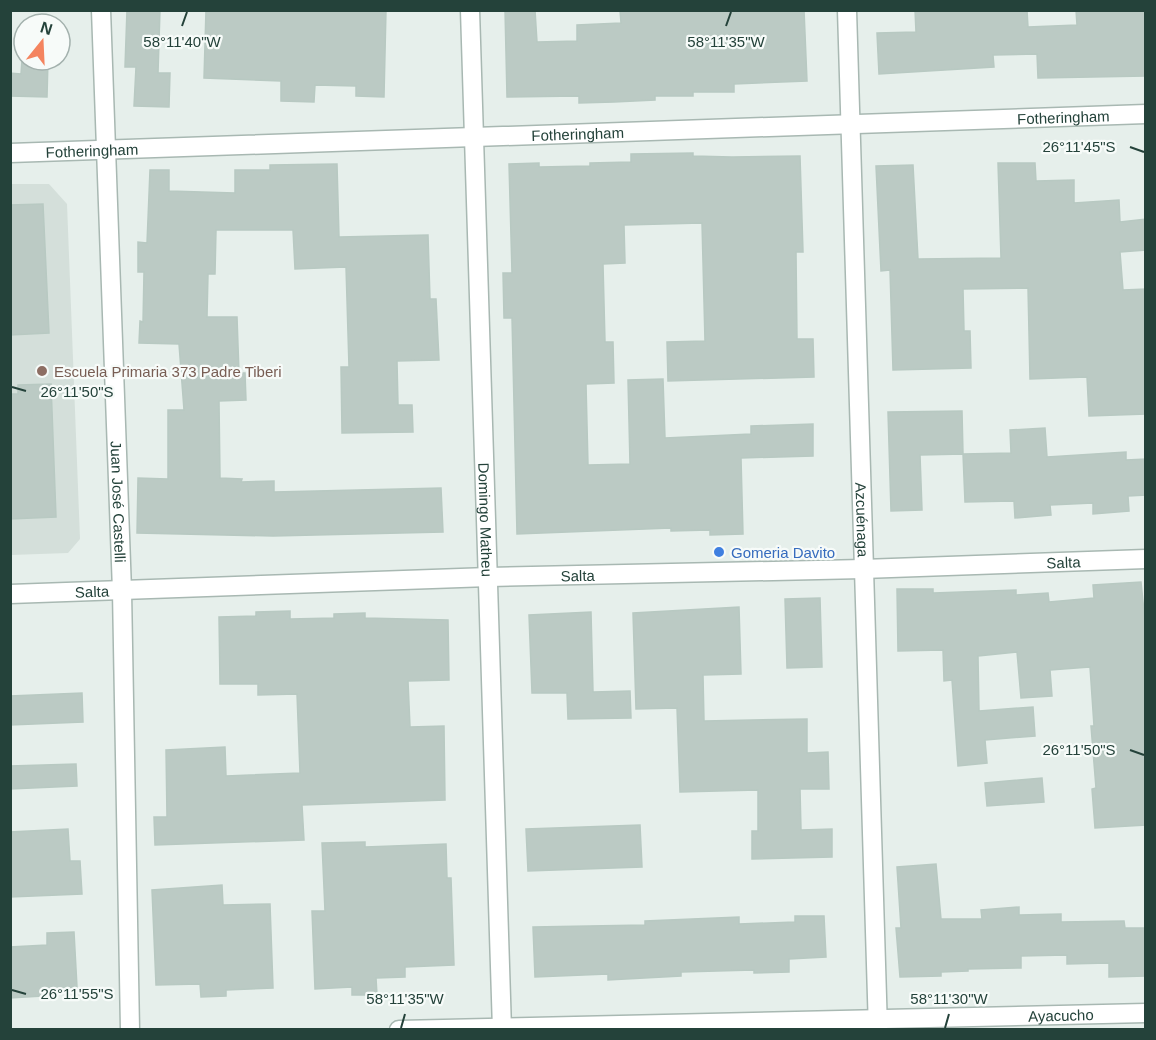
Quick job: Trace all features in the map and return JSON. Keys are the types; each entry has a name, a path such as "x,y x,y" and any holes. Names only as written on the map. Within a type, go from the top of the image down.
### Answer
{"street":[{"name":"Juan José Castelli","path":"101,10 122,591 130,1029"},
{"name":"Domingo Matheu","path":"470,10 472,137 489,577 502,1028"},
{"name":"Azcuénaga","path":"848,10 878,1024"},
{"name":"Fotheringham","path":"10,153 1146,114"},
{"name":"Salta","path":"10,594 489,577 863,569 1146,559"},
{"name":"Ayacucho","path":"399,1029 878,1024 1146,1013"}],"shaded area":[{"name":"Escuela Primaria 373 Padre Tiberi","path":"10,184 49,184 67,204 80,539 68,553 11,555"}],"building":[{"path":"127,10 160,10 158,73 170,73 169,107 134,106 136,67 125,67"},
{"path":"206,10 386,10 384,97 356,96 356,86 315,85 314,102 281,101 281,81 204,78"},
{"path":"505,10 535,10 537,42 577,41 577,25 621,23 620,10 804,10 807,81 734,84 734,92 693,92 693,96 655,96 655,100 579,103 579,96 507,97"},
{"path":"915,10 1027,10 1028,27 1077,25 1076,10 1146,10 1146,76 1038,78 1037,54 993,55 994,67 879,74 877,33 916,32"},
{"path":"21,72 48,72 47,97 10,96 10,73 21,74"},
{"path":"693,153 693,156 800,156 803,252 796,252 797,339 813,339 814,377 668,381 667,342 705,341 702,223 624,225 625,263 603,264 605,342 613,342 614,383 586,384 588,465 630,464 628,380 663,379 665,438 751,434 751,426 813,424 813,456 741,458 743,534 710,535 710,530 671,531 671,528 517,534 512,318 504,318 503,273 512,273 509,164 539,163 539,167 590,166 590,163 631,162 631,154"},
{"path":"998,163 1035,163 1036,181 1074,180 1074,203 1119,200 1120,222 1146,219 1146,250 1120,252 1123,290 1146,289 1146,414 1089,416 1087,377 1030,379 1028,288 963,289 964,331 970,331 971,368 893,370 890,270 881,271 876,166 913,165 918,259 1001,258"},
{"path":"337,164 339,237 428,235 430,299 436,299 439,360 397,361 398,405 412,405 413,432 342,433 341,367 349,367 346,267 295,269 293,230 216,230 215,274 208,274 207,317 237,317 239,373 245,373 246,400 219,401 220,478 242,479 241,482 274,481 274,492 441,488 443,532 273,536 137,533 138,478 168,479 168,410 184,410 179,344 139,343 140,321 143,322 144,272 138,272 138,242 147,243 150,170 169,170 169,191 235,193 235,170 270,170 270,165"},
{"path":"43,204 49,333 10,335 10,205"},
{"path":"51,384 56,517 10,519 10,394 18,394 18,385"},
{"path":"962,411 963,454 920,455 922,510 891,511 888,412"},
{"path":"1045,428 1047,457 1126,452 1126,460 1146,459 1146,495 1128,496 1129,511 1093,514 1093,503 1050,505 1051,515 1015,518 1014,501 965,502 963,454 1011,453 1010,430"},
{"path":"1141,582 1146,631 1146,825 1095,828 1092,789 1096,788 1091,726 1094,726 1090,667 1050,670 1052,696 1021,698 1017,652 978,656 979,711 1033,707 1035,736 985,740 987,763 958,766 952,680 944,681 943,650 898,651 897,589 933,589 933,593 1016,590 1016,595 1048,593 1049,602 1094,598 1093,585"},
{"path":"820,598 822,667 787,668 785,599"},
{"path":"739,607 741,674 703,675 704,721 807,719 807,753 828,752 829,789 800,789 801,830 832,829 832,857 752,859 752,831 758,831 758,790 680,792 677,708 636,709 633,613"},
{"path":"290,611 290,619 334,618 334,614 365,613 365,618 448,620 449,680 408,681 410,727 444,726 445,800 302,805 304,840 155,845 154,817 167,817 166,750 225,747 226,776 300,773 297,694 258,695 258,684 220,684 219,617 256,616 256,612"},
{"path":"591,612 593,692 630,691 631,718 568,719 567,693 532,693 529,615"},
{"path":"82,693 83,722 10,725 10,696"},
{"path":"76,764 77,786 10,789 10,766"},
{"path":"1042,778 1044,802 987,806 985,783"},
{"path":"640,825 642,867 528,871 526,829"},
{"path":"68,829 70,861 80,861 82,894 10,897 10,832"},
{"path":"365,842 365,847 446,844 447,878 451,878 454,965 405,967 405,977 376,978 377,995 352,995 352,987 315,989 312,911 325,911 322,843"},
{"path":"936,864 941,919 982,919 981,910 1019,907 1019,915 1061,914 1061,922 1124,921 1125,928 1146,928 1146,976 1109,977 1109,963 1067,964 1067,955 1021,956 1021,968 968,969 968,971 941,972 941,976 900,977 896,928 901,928 897,867"},
{"path":"222,885 223,905 270,904 273,988 226,990 226,996 201,997 200,984 156,985 152,890"},
{"path":"795,916 824,916 826,957 789,959 789,972 754,973 754,970 681,972 681,976 608,980 608,974 535,977 533,927 645,925 645,921 739,917 739,924 795,922"},
{"path":"74,932 77,987 41,989 42,996 10,998 10,947 47,945 47,933"}],"place":[{"name":"Escuela Primaria 373 Padre Tiberi","path":"42,371"},
{"name":"Gomeria Davito","path":"719,552"}]}
